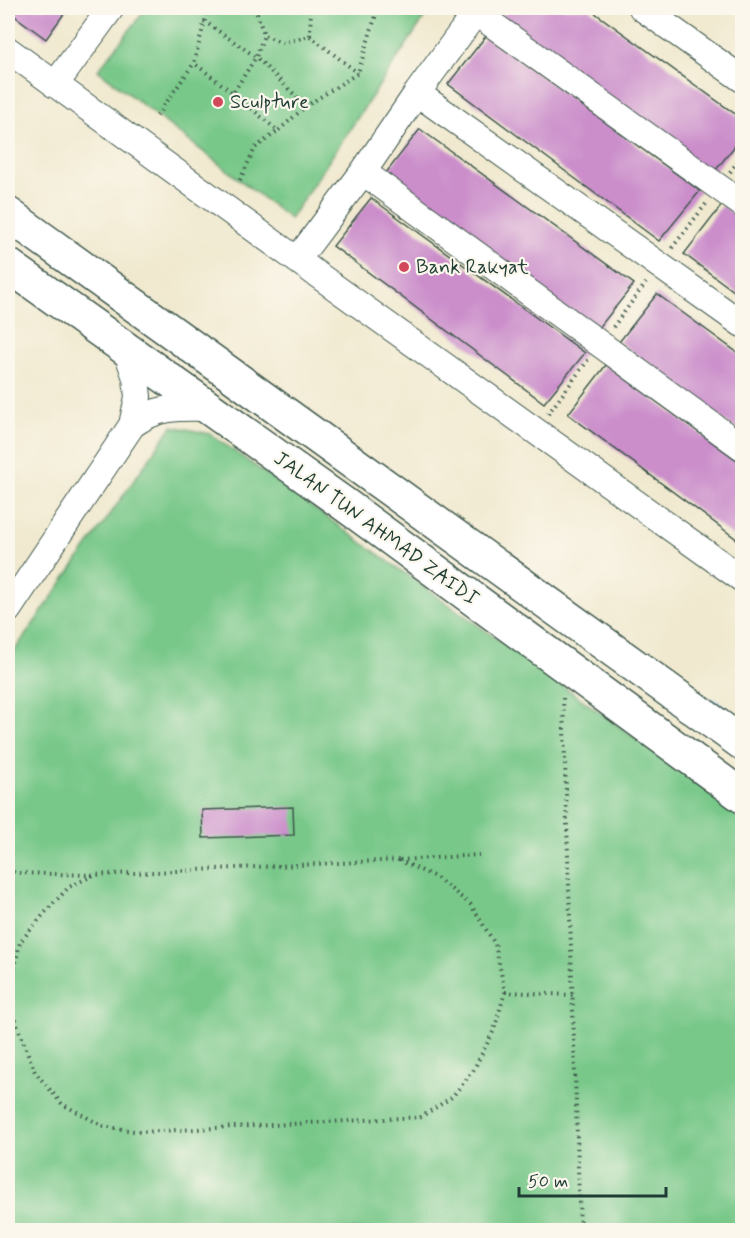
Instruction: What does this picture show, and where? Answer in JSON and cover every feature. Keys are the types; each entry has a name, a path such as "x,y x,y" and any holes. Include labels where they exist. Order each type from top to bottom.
{"main road":[{"name":"JALAN TUN AHMAD ZAIDI","path":"8,214 742,743"},
{"name":"JALAN TUN AHMAD ZAIDI","path":"8,265 344,504 742,796"}],"street":[{"path":"55,85 111,8"},
{"path":"642,8 742,79"},
{"path":"297,260 363,172 477,10 742,204"},
{"path":"8,50 742,579"},
{"path":"417,93 742,324"},
{"path":"363,172 742,447"},
{"path":"126,349 136,378 138,397 132,425"},
{"path":"8,610 132,425 152,412 180,407 209,408"}],"path":[{"path":"157,116 194,63 208,8"},
{"path":"233,93 256,57 264,35 256,11 258,8"},
{"path":"310,36 311,8"},
{"path":"240,180 255,148 306,106 357,73 378,8"},
{"path":"204,21 256,57 306,106"},
{"path":"264,35 283,43 310,36"},
{"path":"310,36 357,73"},
{"path":"194,63 278,131"},
{"path":"535,430 742,156"},
{"path":"562,664 580,1230"},
{"path":"8,869 15,873 94,875 479,855"},
{"path":"94,875 69,887 20,942 9,1007 34,1072 62,1104 103,1126 140,1132 421,1117 452,1097 473,1071 494,1030 505,992 495,944 471,905 437,878 399,860"},
{"path":"505,992 573,995"}],"green space":[{"path":"147,8 431,8 290,219 98,70"},
{"path":"172,426 210,434 742,814 742,1230 8,1230 8,660"}],"building":[{"path":"8,8 68,8 46,39 8,11"},
{"path":"509,8 588,8 742,119 742,137 711,176 499,19"},
{"path":"486,36 700,191 659,241 448,84"},
{"path":"420,129 634,284 594,334 382,178"},
{"path":"371,198 585,353 544,403 333,246"},
{"path":"722,205 742,220 742,297 684,254"},
{"path":"657,294 742,356 742,434 619,342"},
{"path":"606,365 742,464 742,543 568,414"},
{"path":"293,807 294,835 203,838 202,810"}],"waterway":[{"path":"713,702 725,710"}],"place":[{"name":"Sculpture","path":"218,102"},
{"name":"Bank Rakyat","path":"404,267"}]}
